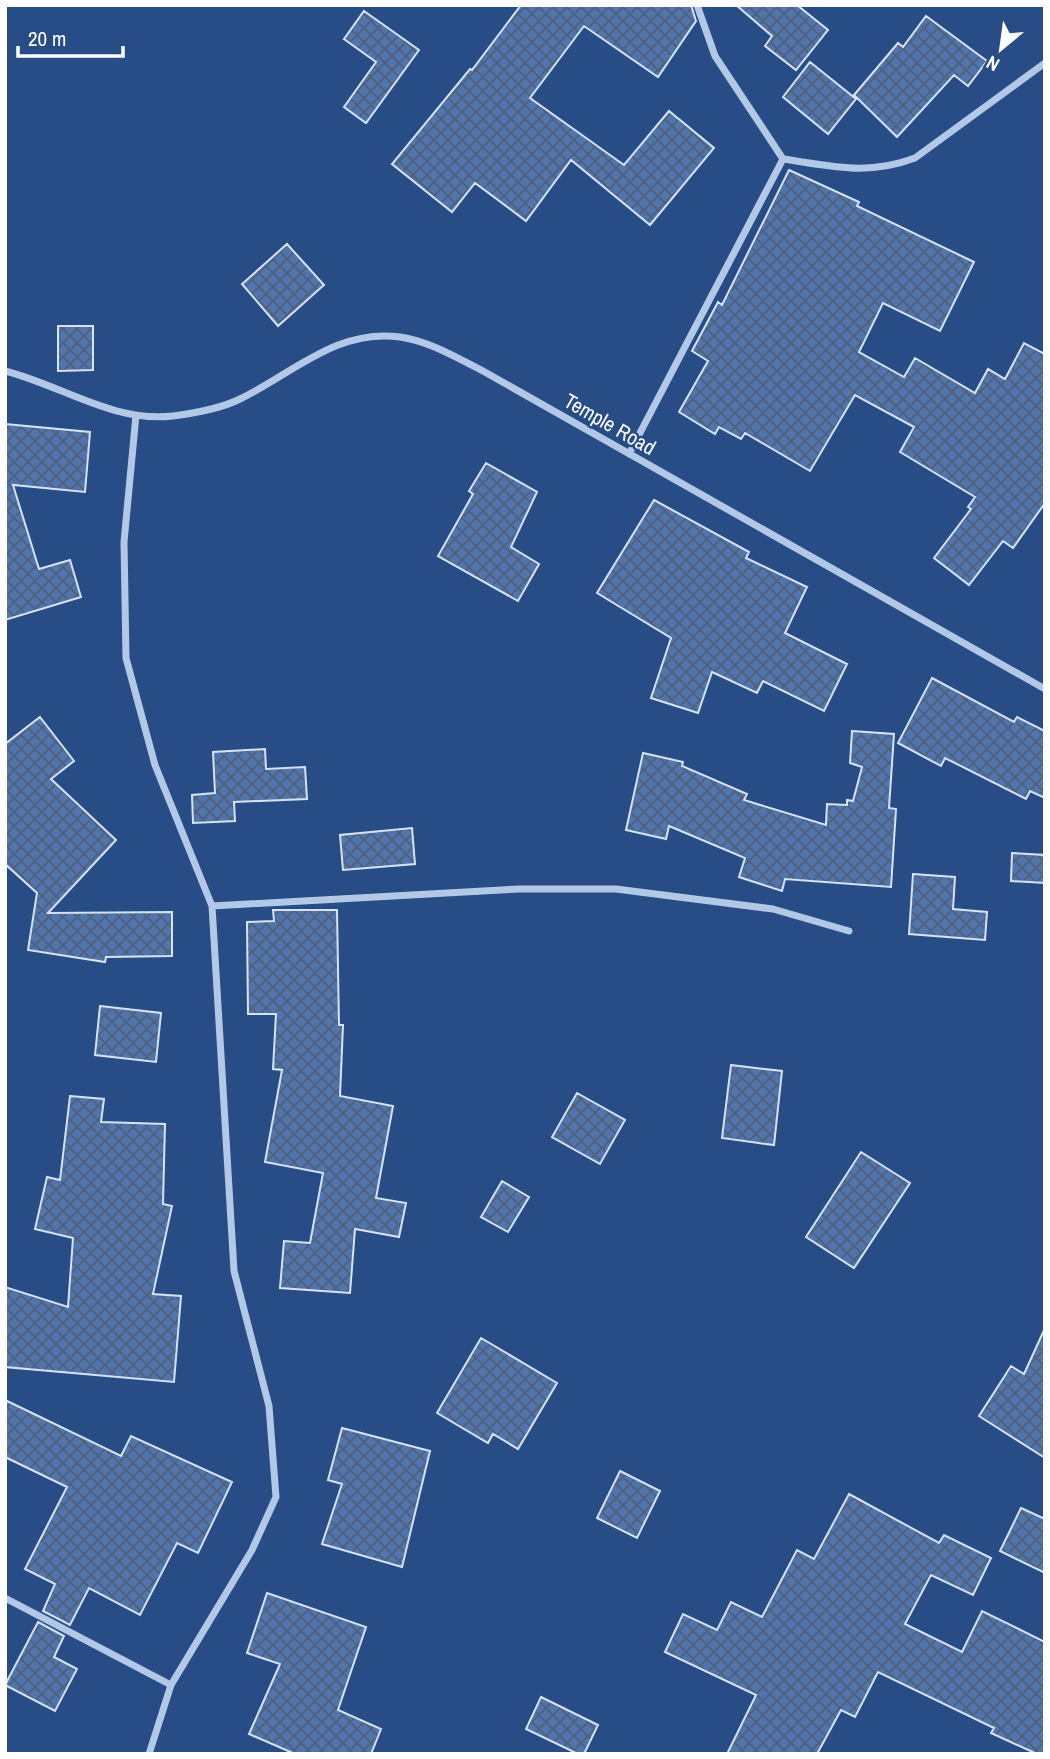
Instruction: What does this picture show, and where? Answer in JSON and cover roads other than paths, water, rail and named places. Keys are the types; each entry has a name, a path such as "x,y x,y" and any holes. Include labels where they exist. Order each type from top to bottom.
{"street":[{"path":"697,5 715,56 783,159 854,171 891,167 915,158 1045,63"},
{"path":"629,454 783,159"},
{"name":"Temple Road","path":"5,371 98,407 136,415 170,416 214,409 247,396 332,345 366,337 400,337 438,349 484,371 1045,689"},
{"path":"136,415 124,542 126,657 155,765 212,906 234,1272 269,1406 276,1497 253,1550 172,1685 149,1754"},
{"path":"212,906 519,889 616,889 773,909 849,931"},
{"path":"5,1598 172,1685"}]}
